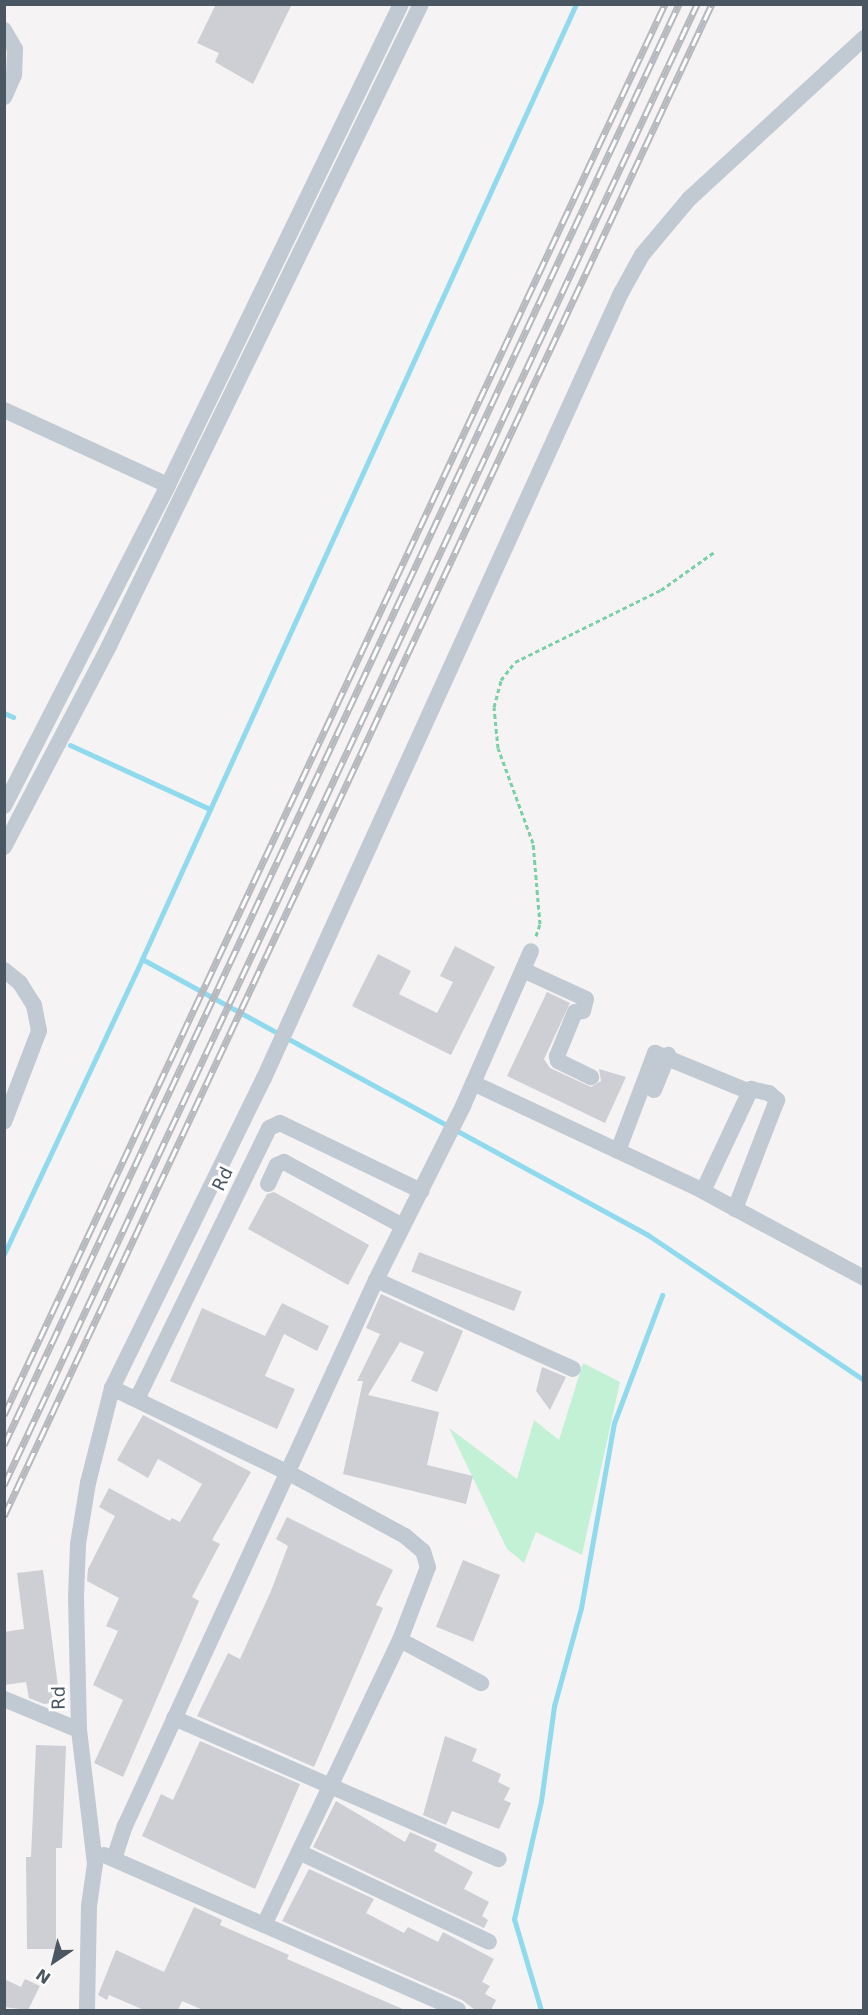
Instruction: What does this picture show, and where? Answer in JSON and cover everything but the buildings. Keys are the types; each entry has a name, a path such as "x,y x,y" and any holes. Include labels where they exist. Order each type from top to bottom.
{"street":[{"path":"4,806 168,485 401,4"},
{"path":"4,847 109,646 421,4"},
{"path":"4,30 15,49 14,75 4,98"},
{"name":"Rd","path":"87,2010 95,1852 79,1730 78,1544 88,1483 112,1388 264,1078 621,294 642,255 689,199 864,38"},
{"path":"4,410 168,485"},
{"path":"114,1859 125,1826 174,1718 289,1473 376,1280 463,1106 531,951"},
{"path":"4,970 20,983 34,1005 39,1031 4,1122"},
{"path":"523,970 586,999 583,1011 575,1012 557,1056 558,1061 591,1077"},
{"path":"618,1151 655,1053 668,1055 750,1092"},
{"path":"654,1090 668,1055"},
{"path":"473,1083 703,1191 864,1278"},
{"path":"703,1191 750,1092 757,1088 777,1100 735,1209"},
{"name":"Rd","path":"137,1399 269,1128 280,1123 421,1191"},
{"path":"268,1184 278,1166 284,1162 403,1226"},
{"path":"376,1280 573,1369"},
{"path":"112,1388 289,1473 405,1536 423,1551 428,1568 400,1640 264,1925"},
{"path":"400,1640 481,1683"},
{"path":"4,1700 79,1730"},
{"path":"174,1718 328,1788 499,1859"},
{"path":"95,1852 458,2010"},
{"path":"299,1852 489,1942"}],"path":[{"path":"531,951 540,924 532,843 498,748 494,707 501,680 514,662 661,590 714,552"}],"green space":[{"path":"583,1363 620,1382 582,1555 536,1532 524,1563 507,1549 449,1428 517,1479 534,1420 559,1440"}],"waterway":[{"path":"576,4 142,959 648,1235 864,1380"},
{"path":"4,713 13,717"},
{"path":"70,745 210,809"},
{"path":"4,1254 142,959"},
{"path":"541,2010 514,1919 541,1801 554,1706 581,1608 614,1423 662,1295"}],"railway":[{"path":"4,1415 665,4"},
{"path":"4,1445 679,4"},
{"path":"4,1485 697,4"},
{"path":"4,1516 712,4"}]}
